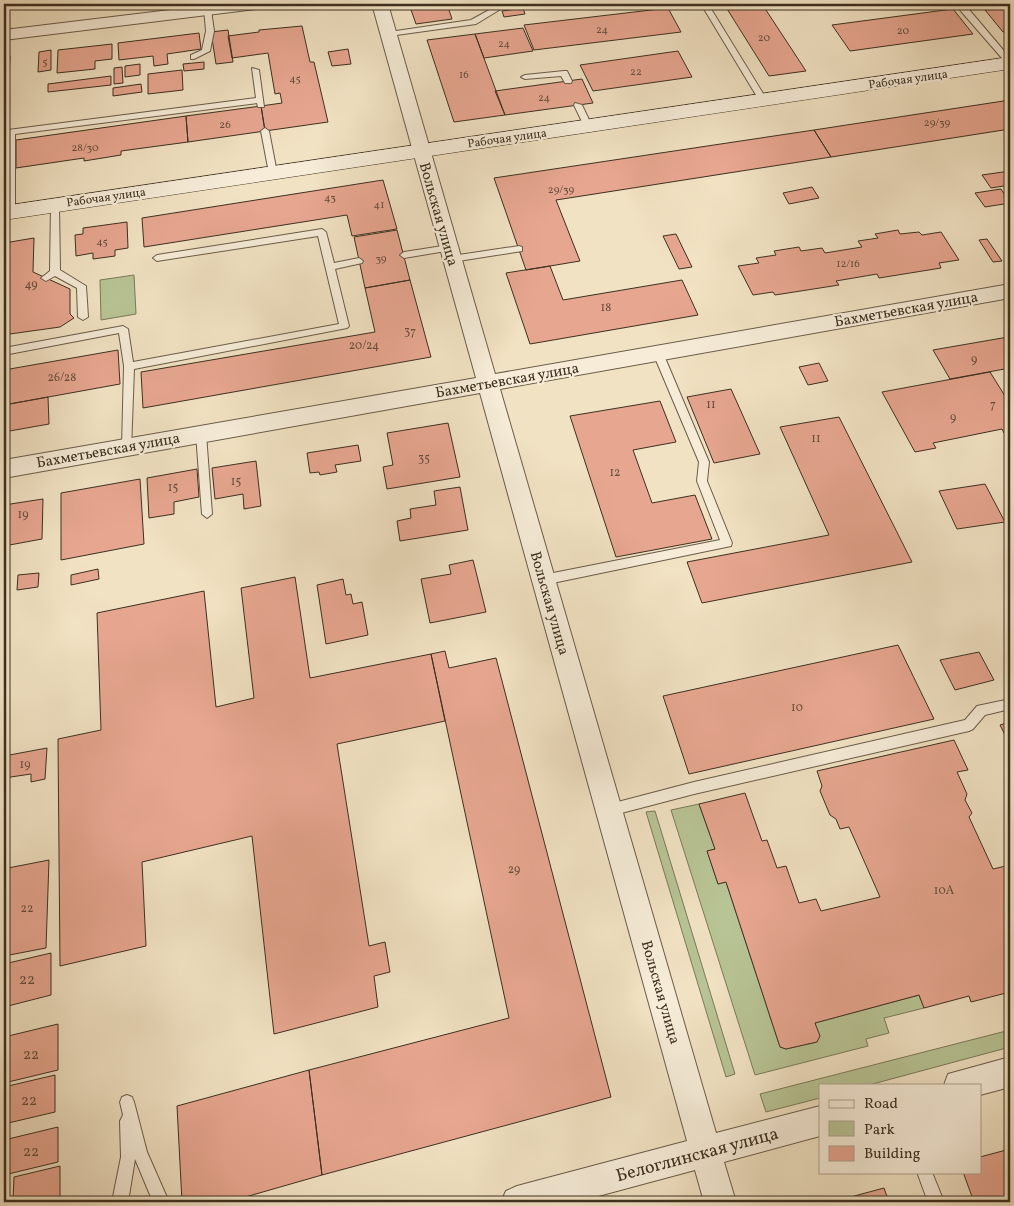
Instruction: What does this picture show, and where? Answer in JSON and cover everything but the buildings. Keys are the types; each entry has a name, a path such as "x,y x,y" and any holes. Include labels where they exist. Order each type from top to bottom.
{"street":[{"path":"4,35 217,7 256,4"},
{"name":"Вольская улица","path":"380,4 720,1202"},
{"name":"Рабочая улица","path":"7,212 1010,63"},
{"name":"Бахметьевская улица","path":"4,469 1010,291"},
{"path":"963,1084 1010,1072"},
{"name":"Белоглинская улица","path":"517,1202 819,1121"}],"lane":[{"path":"389,34 473,22 505,4"},
{"path":"704,4 763,100"},
{"path":"194,57 206,51 217,7"},
{"path":"963,8 1010,63"},
{"path":"7,212 12,132 260,103 255,70"},
{"path":"525,77 564,73 568,81"},
{"path":"578,105 588,126"},
{"path":"265,131 273,173"},
{"path":"55,205 55,272"},
{"path":"128,366 344,326 322,232 157,258"},
{"path":"404,255 519,250"},
{"path":"331,268 359,261"},
{"path":"46,278 55,272"},
{"path":"55,272 81,286 83,318"},
{"path":"4,352 124,329 128,366 127,447"},
{"path":"543,580 727,543 702,481 704,462 658,353"},
{"path":"201,434 207,514"},
{"path":"610,810 694,788 969,725 981,710 1010,704"},
{"path":"120,1202 128,1156 127,1102 140,1153 161,1202"},
{"path":"925,1174 936,1202"}],"green space":[{"path":"134,275 136,314 101,320 100,280"},
{"path":"699,804 715,849 707,851 718,884 726,882 780,1047 786,1049 817,1042 815,1023 919,995 924,1008 884,1018 889,1033 866,1039 868,1046 755,1075 671,810"},
{"path":"655,811 735,1074 726,1077 646,812"},
{"path":"1010,1030 1010,1047 873,1084 819,1084 819,1098 766,1112 760,1094"}]}
